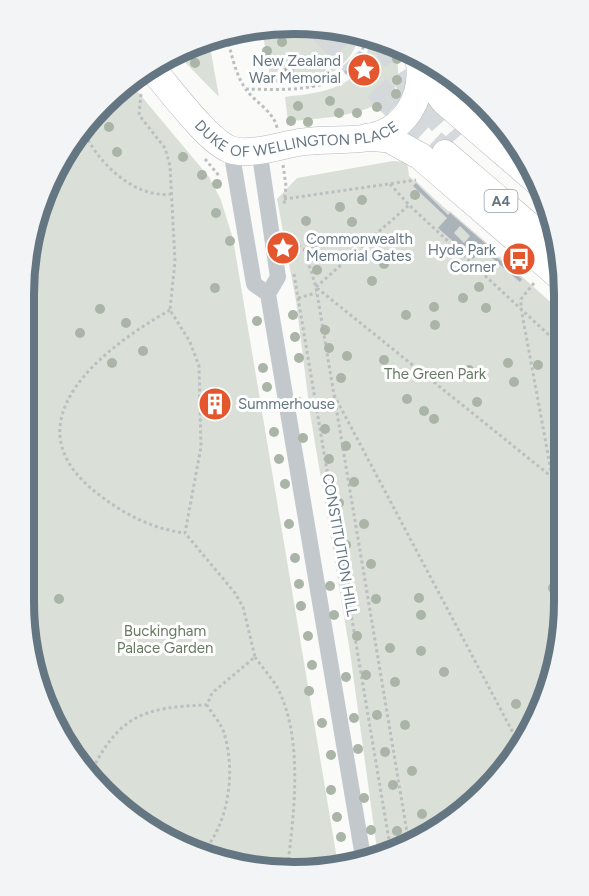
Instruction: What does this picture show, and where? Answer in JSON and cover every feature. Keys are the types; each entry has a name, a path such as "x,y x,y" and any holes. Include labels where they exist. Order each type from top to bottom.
{"highway":[{"name":"DUKE OF WELLINGTON PLACE","path":"157,74 216,141 231,150 368,137 394,126 411,109 421,87 420,67"},
{"name":"A4","path":"424,69 432,86 444,101 522,168"},
{"name":"A4","path":"368,137 389,140 410,148 553,271"}],"main road":[{"name":"A4","path":"542,215 450,146 549,242"}],"street":[{"name":"CONSTITUTION HILL","path":"259,149 278,277 268,294 362,853"},
{"name":"CONSTITUTION HILL","path":"231,150 254,284 268,294"}],"path":[{"path":"228,43 236,68 246,89 276,120"},
{"path":"246,89 291,89 327,83 356,64 363,43"},
{"path":"141,94 138,115 165,148 170,166 175,261 170,310 190,342 199,366 201,447 184,533"},
{"path":"88,137 102,160 117,174 155,196 171,194"},
{"path":"284,166 284,199 422,179"},
{"path":"390,184 409,205 554,339"},
{"path":"316,287 409,205"},
{"path":"290,250 288,239 304,249 316,287 409,835"},
{"name":"CONSTITUTION HILL","path":"292,262 390,844"},
{"path":"534,284 521,299 521,308 554,483"},
{"path":"316,287 552,476"},
{"path":"298,297 316,293"},
{"path":"170,310 130,332 89,369 64,406 60,428 65,460 78,479 135,518 161,530 184,533 235,593 243,607 255,657 278,688 290,729 296,787 288,862"},
{"path":"333,393 352,424 516,738"},
{"path":"207,705 212,693 255,657"},
{"path":"94,767 108,742 129,722 152,709 207,705"},
{"path":"207,705 223,731 229,754 228,786 217,832 207,846"}],"green space":[{"path":"294,34 357,42 346,61 325,76 299,82 271,82 263,37"},
{"path":"369,45 396,55 398,77 388,97 363,110 348,114 288,121 285,97 305,95 343,84 358,71"},
{"path":"210,48 219,97 183,60"},
{"name":"Buckingham Palace Garden","path":"135,89 209,177 221,200 233,239 337,858 294,862 244,857 195,842 150,818 123,797 99,773 78,746 54,701 39,652 34,602 34,294 43,227 61,180 88,136"},
{"name":"The Green Park","path":"393,161 407,162 409,176 554,305 554,619 550,652 541,685 528,716 511,746 490,773 466,797 424,827 377,848 350,652 310,413 296,301 277,199 297,178"}],"building":[{"path":"416,182 448,214 450,212 487,244 485,246 523,279 520,283 482,250 473,260 437,228 446,218 412,186","holes":["460,227 469,236 464,242 455,233"]},
{"name":"Summerhouse","path":"212,399 216,399 217,408 213,408"}],"tunnel":[{"path":"329,37 391,103 445,153"},
{"path":"391,53 413,90 456,139"}],"place":[{"name":"New Zealand War Memorial","path":"364,70"},
{"name":"Commonwealth Memorial Gates","path":"283,248"},
{"name":"Hyde Park Corner","path":"519,259"},
{"name":"Summerhouse","path":"215,404"}]}
